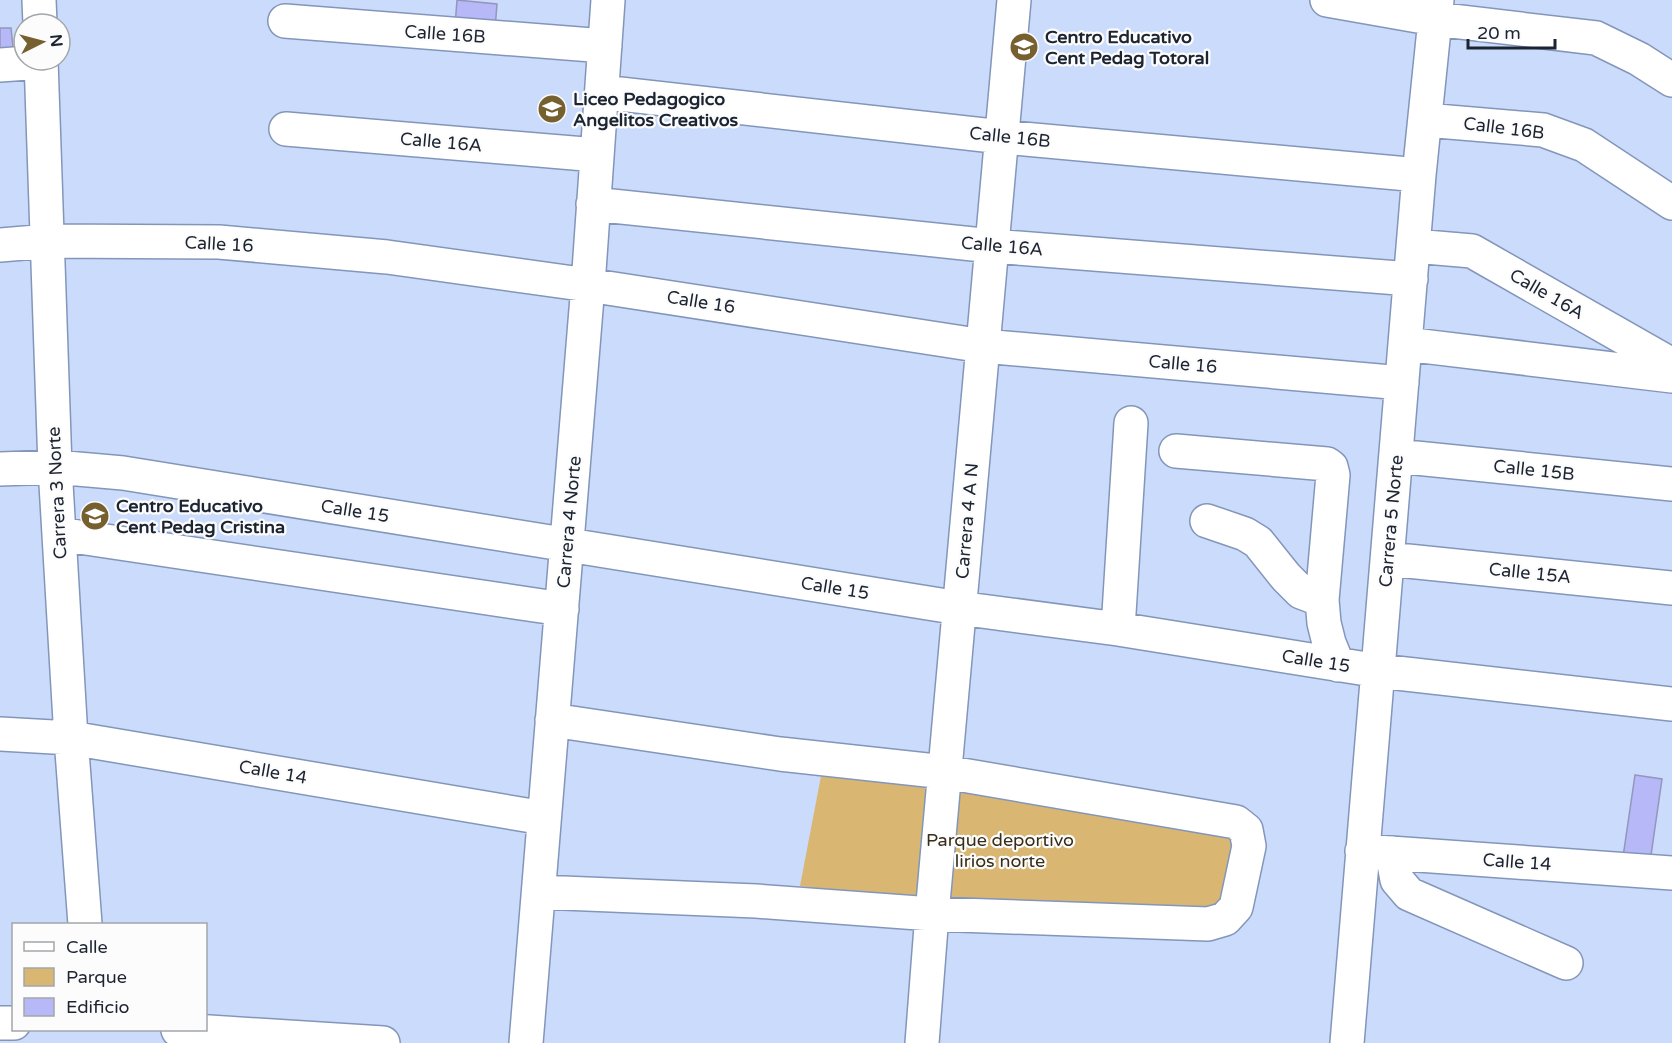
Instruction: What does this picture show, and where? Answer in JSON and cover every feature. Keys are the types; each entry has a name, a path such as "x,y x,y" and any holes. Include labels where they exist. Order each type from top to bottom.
{"street":[{"name":"Carrera 4 Norte","path":"526,1043 588,285 608,0"},
{"name":"Carrera 4 A N","path":"922,1043 1014,0"},
{"path":"1327,0 1436,9 1596,38 1639,59 1672,80"},
{"name":"Carrera 5 Norte","path":"1347,1043 1377,852 1379,671 1419,175 1436,9"},
{"name":"Calle 16B","path":"285,21 605,46"},
{"name":"Carrera 3 Norte","path":"41,72 55,467 85,923"},
{"name":"Calle 16B","path":"602,92 1002,137 1419,175"},
{"name":"Calle 16B","path":"1425,120 1543,130 1584,146 1672,203"},
{"name":"Calle 16A","path":"286,129 597,155"},
{"name":"Calle 16A","path":"593,204 992,246 1411,279"},
{"name":"Calle 16","path":"0,245 48,241 219,242 387,257 588,285 983,346 1402,383"},
{"name":"Calle 16A","path":"1414,246 1472,251 1672,365"},
{"path":"1405,344 1672,376"},
{"path":"1118,629 1131,423"},
{"path":"1176,451 1327,464 1331,467 1333,475 1322,612 1326,633 1338,665"},
{"name":"Calle 15B","path":"1396,456 1672,484"},
{"name":"Calle 15","path":"0,469 55,467 123,473 959,608 1118,629 1338,665 1672,704"},
{"path":"1207,521 1245,534 1258,542 1301,592 1322,600"},
{"path":"59,534 562,609"},
{"name":"Calle 15A","path":"1388,559 1672,588"},
{"path":"538,891 756,901 932,914 1208,924 1225,919 1236,907 1249,846 1246,830 1236,822 945,772 780,754 552,720"},
{"name":"Calle 14","path":"0,734 71,738 544,818"},
{"path":"1377,852 1409,894 1566,963"},
{"name":"Calle 14","path":"1377,852 1672,873"},
{"path":"207,1031 382,1043"}],"green space":[{"name":"Parque deportivo lirios norte","path":"821,776 951,787 1240,839 1218,913 936,902 800,886"}],"building":[{"path":"457,0 497,4 495,29 455,26"},
{"path":"0,28 11,28 12,58 0,61"},
{"path":"1635,775 1662,779 1650,862 1623,857"}],"place":[{"name":"Centro Educativo Cent Pedag Totoral","path":"1024,47"},
{"name":"Liceo Pedagogico Angelitos Creativos","path":"552,109"},
{"name":"Centro Educativo Cent Pedag Cristina","path":"95,516"}]}
